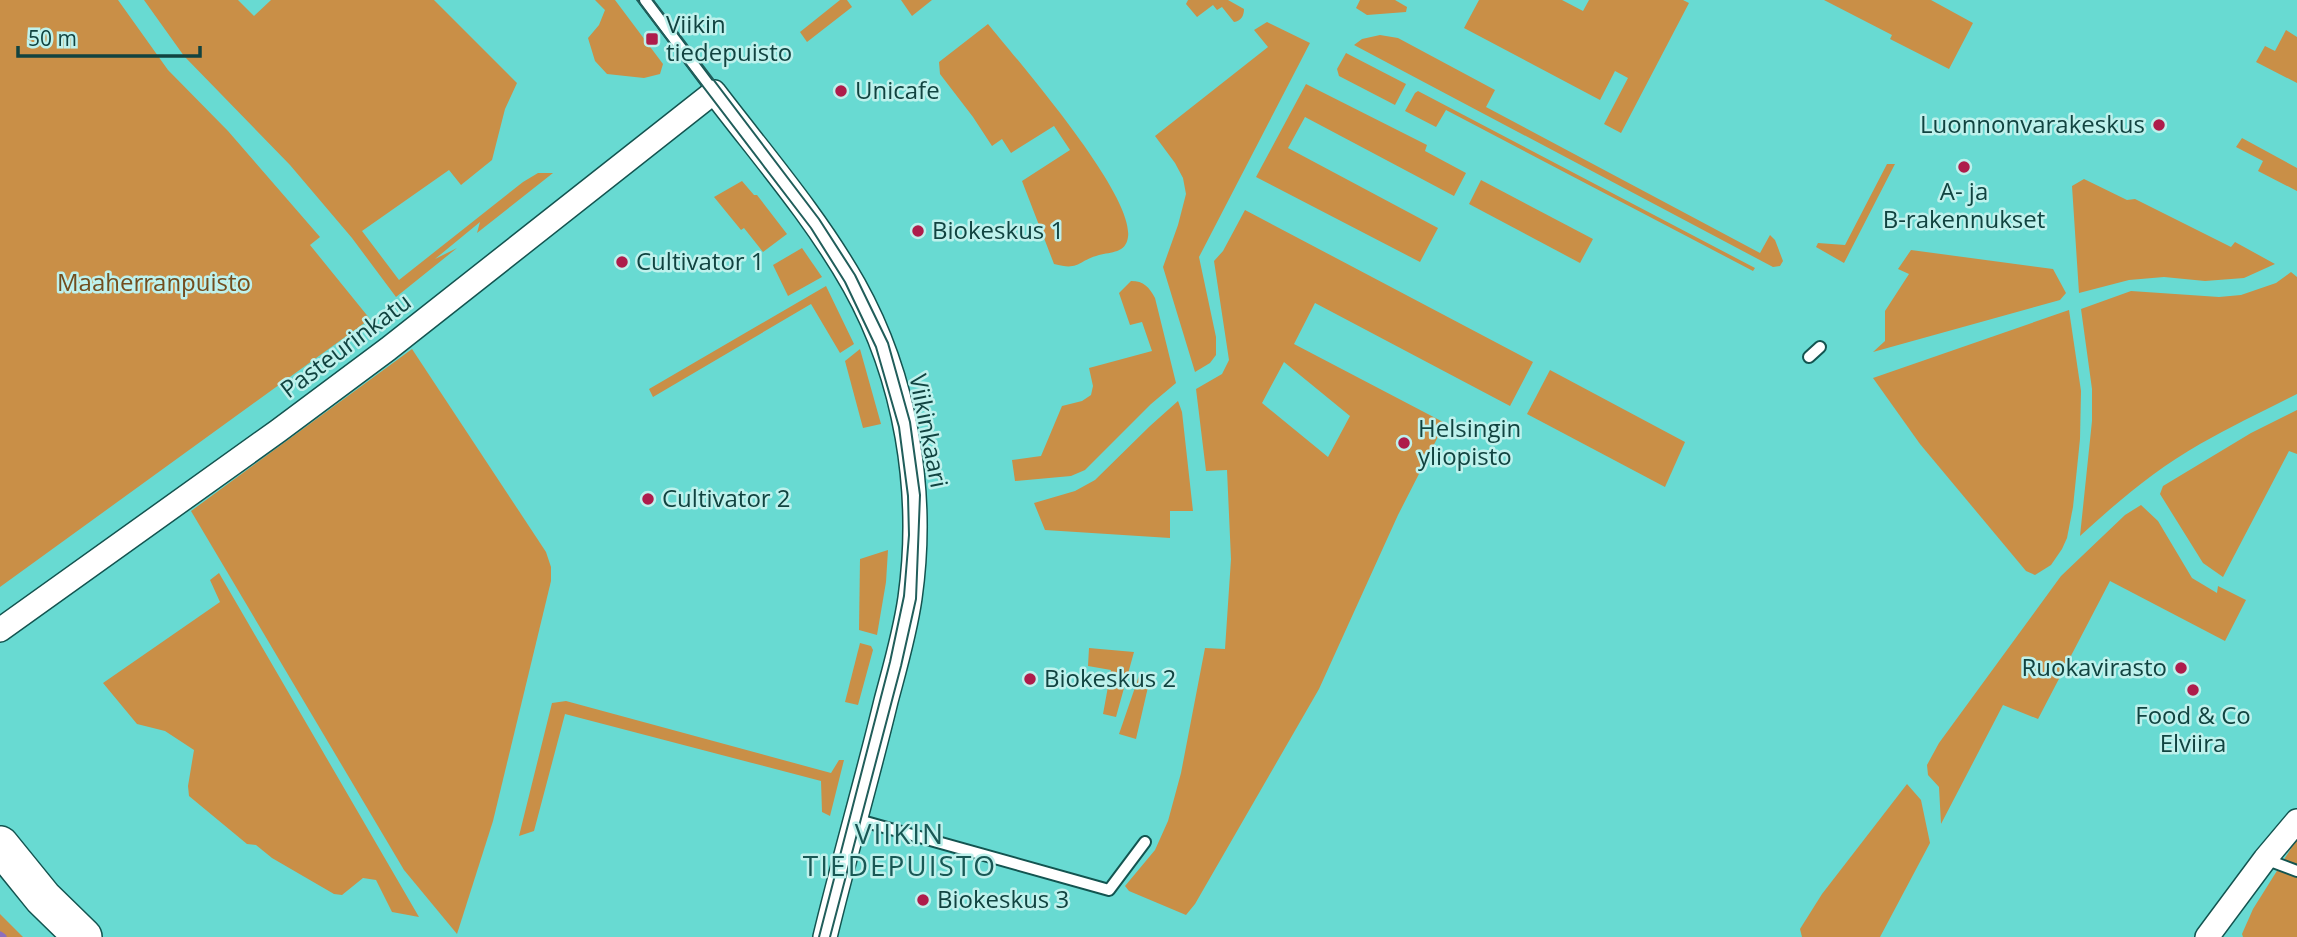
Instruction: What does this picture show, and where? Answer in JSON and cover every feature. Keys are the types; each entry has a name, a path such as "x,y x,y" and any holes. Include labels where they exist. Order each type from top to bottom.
{"main road":[{"path":"0,845 43,898 83,937"}],"street":[{"name":"Pasteurinkatu","path":"0,630 388,349 714,92"},
{"name":"Viikinkaari","path":"714,92 816,225 854,286 885,354 905,427 914,497 915,536 906,623 825,937"},
{"path":"2207,937 2297,821"}],"lane":[{"name":"Viikinkaari","path":"645,0 714,92"},
{"path":"1809,358 1820,347"},
{"path":"854,819 1110,890 1144,842"},
{"path":"2265,859 2297,871"}],"green space":[{"name":"Maaherranpuisto","path":"0,0 118,0 168,70 228,131 320,237 310,245 370,319 0,587"},
{"path":"144,0 238,0 254,16 271,0 434,0 517,83 505,109 492,160 461,185 449,170 362,231 399,280 523,182 538,173 553,173 477,233 480,222 435,259 457,248 396,297 352,238 290,165 184,56"},
{"path":"595,0 615,0 663,64 660,74 644,78 607,74 595,61 588,38 599,25 605,10"},
{"path":"840,0 847,0 852,7 807,42 800,32"},
{"path":"901,0 932,0 912,16"},
{"path":"1188,0 1228,0 1244,9 1243,14 1234,22 1222,7 1217,10 1213,5 1197,17 1186,4"},
{"path":"1360,0 1395,0 1407,7 1406,12 1367,15 1356,8"},
{"path":"1479,0 1562,0 1583,11 1589,0 1683,0 1689,3 1621,133 1604,124 1628,78 1615,71 1600,100 1464,28"},
{"path":"1824,0 1931,0 1973,23 1949,69 1890,39 1892,35"},
{"path":"1267,22 1310,43 1199,257 1216,337 1216,355 1210,363 1195,372 1163,267 1186,194 1183,178 1175,163 1155,136 1268,47 1254,30"},
{"path":"988,24 1072,128 1113,191 1125,217 1128,237 1121,249 1092,257 1074,266 1054,264 1022,181 1070,150 1054,126 1011,153 1002,139 992,146 940,74 939,62"},
{"path":"2286,30 2297,37 2297,83 2256,62 2265,46 2275,51"},
{"path":"1380,35 1398,38 1495,90 1486,107 1760,253 1770,235 1775,240 1783,261 1780,266 1773,267 1354,45 1362,39"},
{"path":"1346,53 1406,84 1395,105 1339,76 1337,69"},
{"path":"1306,84 1427,145 1425,151 1466,173 1454,196 1305,117 1288,148 1438,228 1420,262 1256,177"},
{"path":"1418,91 1755,268 1753,271 1446,110 1436,127 1405,111"},
{"path":"2242,138 2297,168 2297,191 2258,171 2263,161 2236,147"},
{"path":"1887,164 1895,164 1844,263 1816,247 1818,243 1845,245"},
{"path":"2084,179 2127,200 2135,199 2231,247 2235,242 2275,264 2244,278 2205,281 2164,277 2129,280 2079,293 2072,186"},
{"path":"1481,180 1593,239 1580,263 1469,204"},
{"path":"742,181 757,195 787,234 763,252 714,197"},
{"path":"1245,210 1533,362 1510,406 1315,303 1294,344 1445,423 1398,515 1319,689 1195,904 1186,915 1129,891 1125,886 1155,850 1168,821 1181,773 1205,648 1225,649 1231,559 1227,470 1206,471 1196,389 1222,374 1229,360 1214,261 1223,251","holes":["1284,362 1350,416 1328,457 1262,403"]},
{"path":"802,248 822,277 788,296 773,265"},
{"path":"1911,250 2053,269 2066,293 2060,300 1873,352 1885,341 1885,311 1909,274 1898,269"},
{"path":"2291,272 2297,277 2297,394 2224,431 2168,464 2080,536 2092,421 2092,389 2081,309 2131,291 2219,297 2241,295 2276,283"},
{"path":"1131,281 1146,285 1155,298 1176,383 1085,470 1071,476 1015,481 1012,460 1041,456 1062,406 1082,401 1091,395 1093,386 1089,368 1152,351 1142,322 1130,325 1119,293"},
{"path":"826,286 854,344 840,353 811,304 653,397 649,389"},
{"path":"2069,310 2081,391 2080,439 2073,507 2062,549 2051,565 2035,575 2026,571 1920,444 1873,378"},
{"path":"412,349 546,552 551,567 551,581 493,821 457,934 404,870 191,511"},
{"path":"860,349 881,424 863,428 845,361"},
{"path":"1550,370 1685,442 1665,487 1527,414"},
{"path":"1178,401 1182,412 1193,511 1170,511 1170,538 1045,530 1034,503 1075,491 1095,480"},
{"path":"2297,410 2297,454 2289,451 2223,577 2203,563 2160,494 2163,486 2251,433"},
{"path":"2141,505 2158,521 2192,578 2217,593 2218,586 2246,600 2225,641 2110,581 2038,719 2003,705 1941,824 1939,787 1928,775 1927,765 1939,743 2061,576 2125,515"},
{"path":"888,550 886,582 877,635 859,630 860,559"},
{"path":"219,573 419,917 392,912 376,880 363,878 342,895 334,894 272,858 256,845 247,844 189,796 194,750 165,731 137,724 103,683 220,602 210,580"},
{"path":"860,643 871,646 873,650 858,705 845,702"},
{"path":"1089,648 1134,652 1116,717 1103,714 1111,670 1088,666"},
{"path":"1140,673 1151,674 1136,739 1119,734"},
{"path":"566,701 831,773 839,760 844,760 830,816 822,812 821,781 565,714 534,831 519,836 552,703"},
{"path":"1907,784 1921,800 1930,843 1880,937 1802,937 1800,929 1822,894"},
{"path":"2297,839 2297,937 2243,937 2253,909"},
{"path":"0,914 23,937 0,937"}],"tram line":[{"path":"637,0 811,228 845,282 876,347 899,427 908,496 909,535 904,596 890,662 819,937"},
{"path":"653,0 819,219 855,275 888,343 910,422 920,495 916,599 830,937"}],"place":[{"name":"Viikin tiedepuisto","path":"652,39"},
{"name":"Unicafe","path":"841,91"},
{"name":"Luonnonvarakeskus","path":"2159,125"},
{"name":"A- ja B-rakennukset","path":"1964,167"},
{"name":"Biokeskus 1","path":"918,231"},
{"name":"Cultivator 1","path":"622,262"},
{"name":"Helsingin yliopisto","path":"1404,443"},
{"name":"Cultivator 2","path":"648,499"},
{"name":"Ruokavirasto","path":"2181,668"},
{"name":"Biokeskus 2","path":"1030,679"},
{"name":"Food & Co Elviira","path":"2193,690"},
{"name":"Biokeskus 3","path":"923,900"}],"district":[{"name":"VIIKIN TIEDEPUISTO","path":"900,850"}]}
